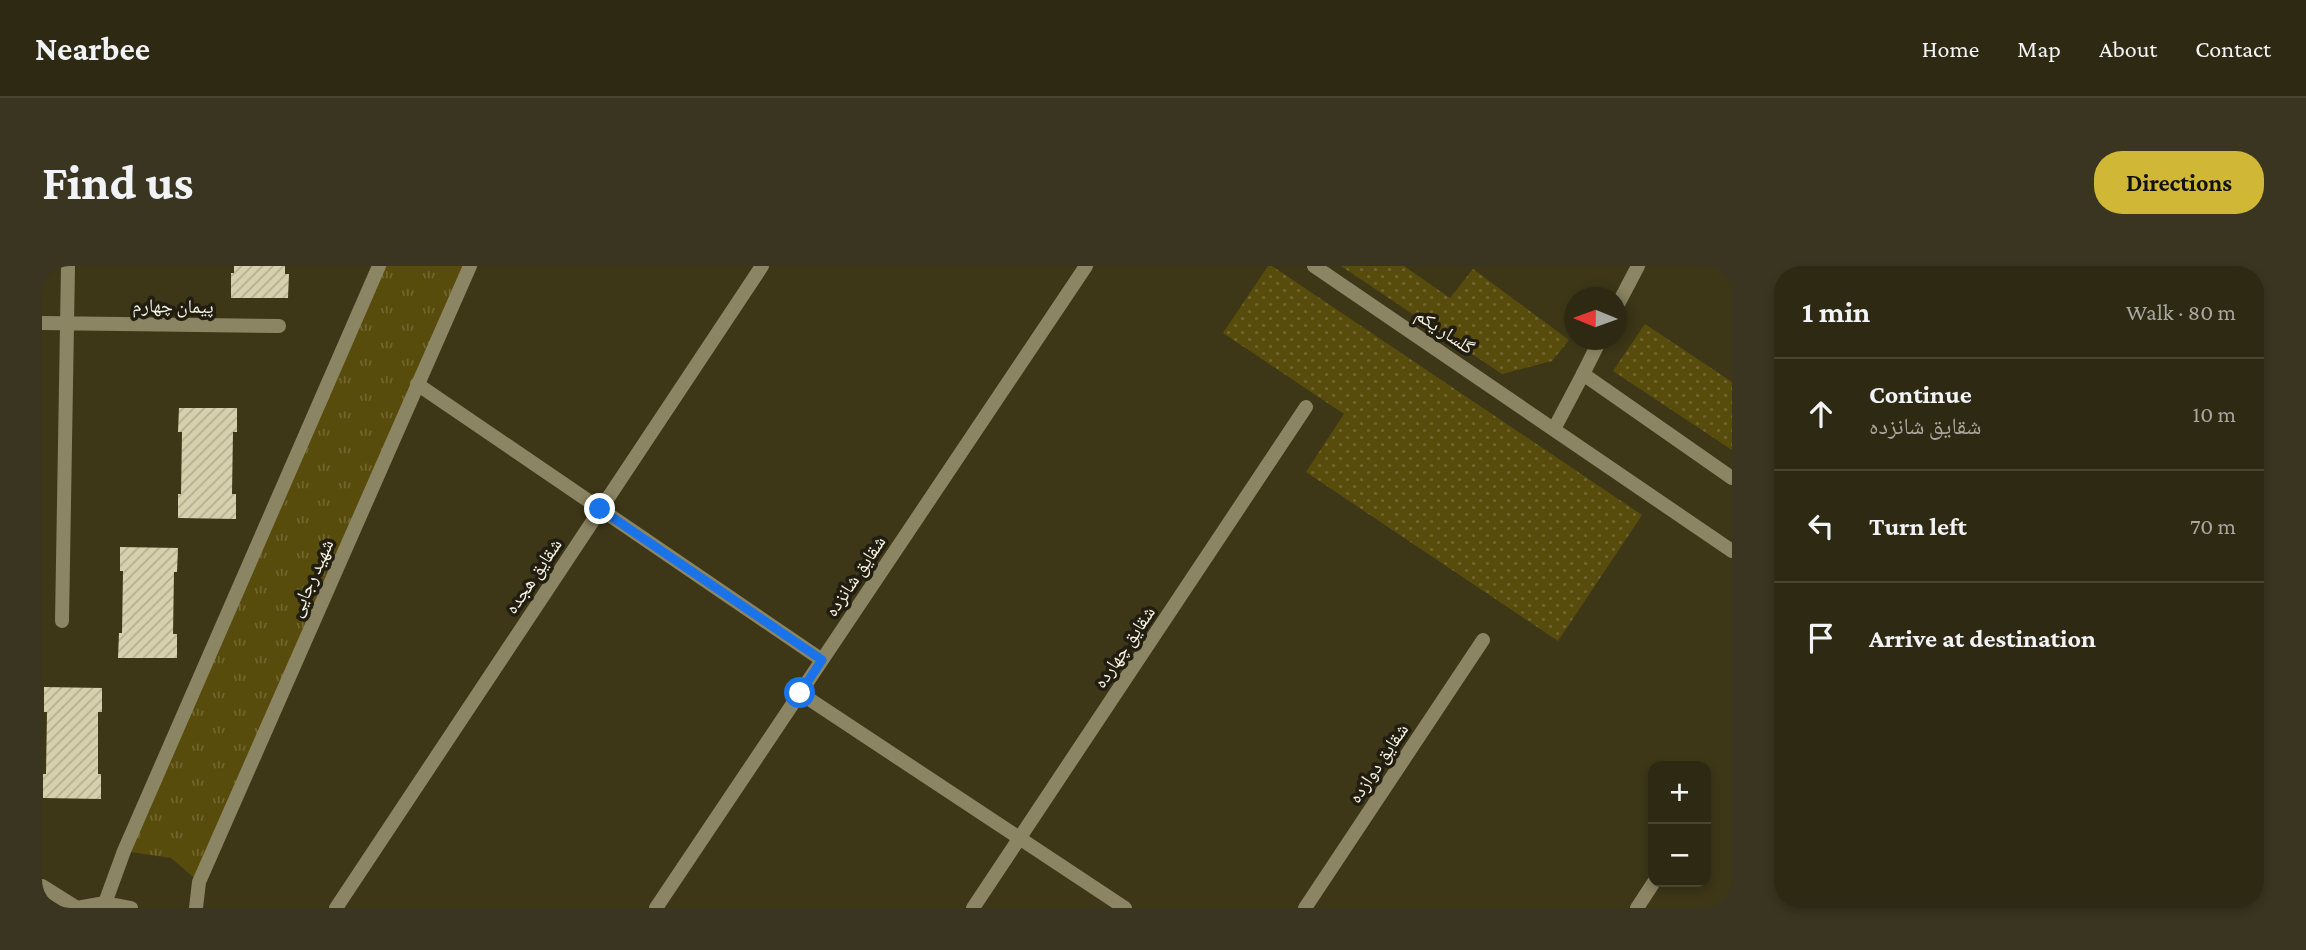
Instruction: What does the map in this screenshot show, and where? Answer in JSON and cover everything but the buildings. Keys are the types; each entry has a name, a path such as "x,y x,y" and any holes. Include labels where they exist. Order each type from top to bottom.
{"street":[{"path":"62,621 68,266"},
{"path":"105,903 130,838 379,266"},
{"name":"شهید رجایی","path":"196,908 199,882 470,266"},
{"name":"شقایق هجده","path":"336,908 762,266"},
{"name":"شقایق شانزده","path":"656,908 1086,266"},
{"name":"گلسار یکم","path":"1314,266 1732,551"},
{"path":"1627,287 1638,266"},
{"name":"پیمان چهارم","path":"42,323 279,326"},
{"path":"1554,429 1595,350"},
{"path":"1583,374 1732,478"},
{"path":"417,384 822,660"},
{"name":"شقایق چهارده","path":"973,908 1306,407"},
{"name":"شقایق دوازده","path":"1305,908 1483,640"},
{"path":"800,693 1125,908"},
{"path":"42,886 77,908 105,903 131,908"},
{"path":"1637,908 1651,887"}],"green space":[{"path":"379,266 470,266 199,882 171,858 124,851"},
{"path":"1268,266 1272,266 1642,515 1558,641 1306,472 1344,414 1223,333"},
{"path":"1341,266 1404,266 1450,298 1473,269 1564,336 1564,346 1552,361 1502,374"},
{"path":"1645,324 1732,382 1732,450 1613,371"}],"route":[{"path":"600,509 822,660 800,693"}]}
